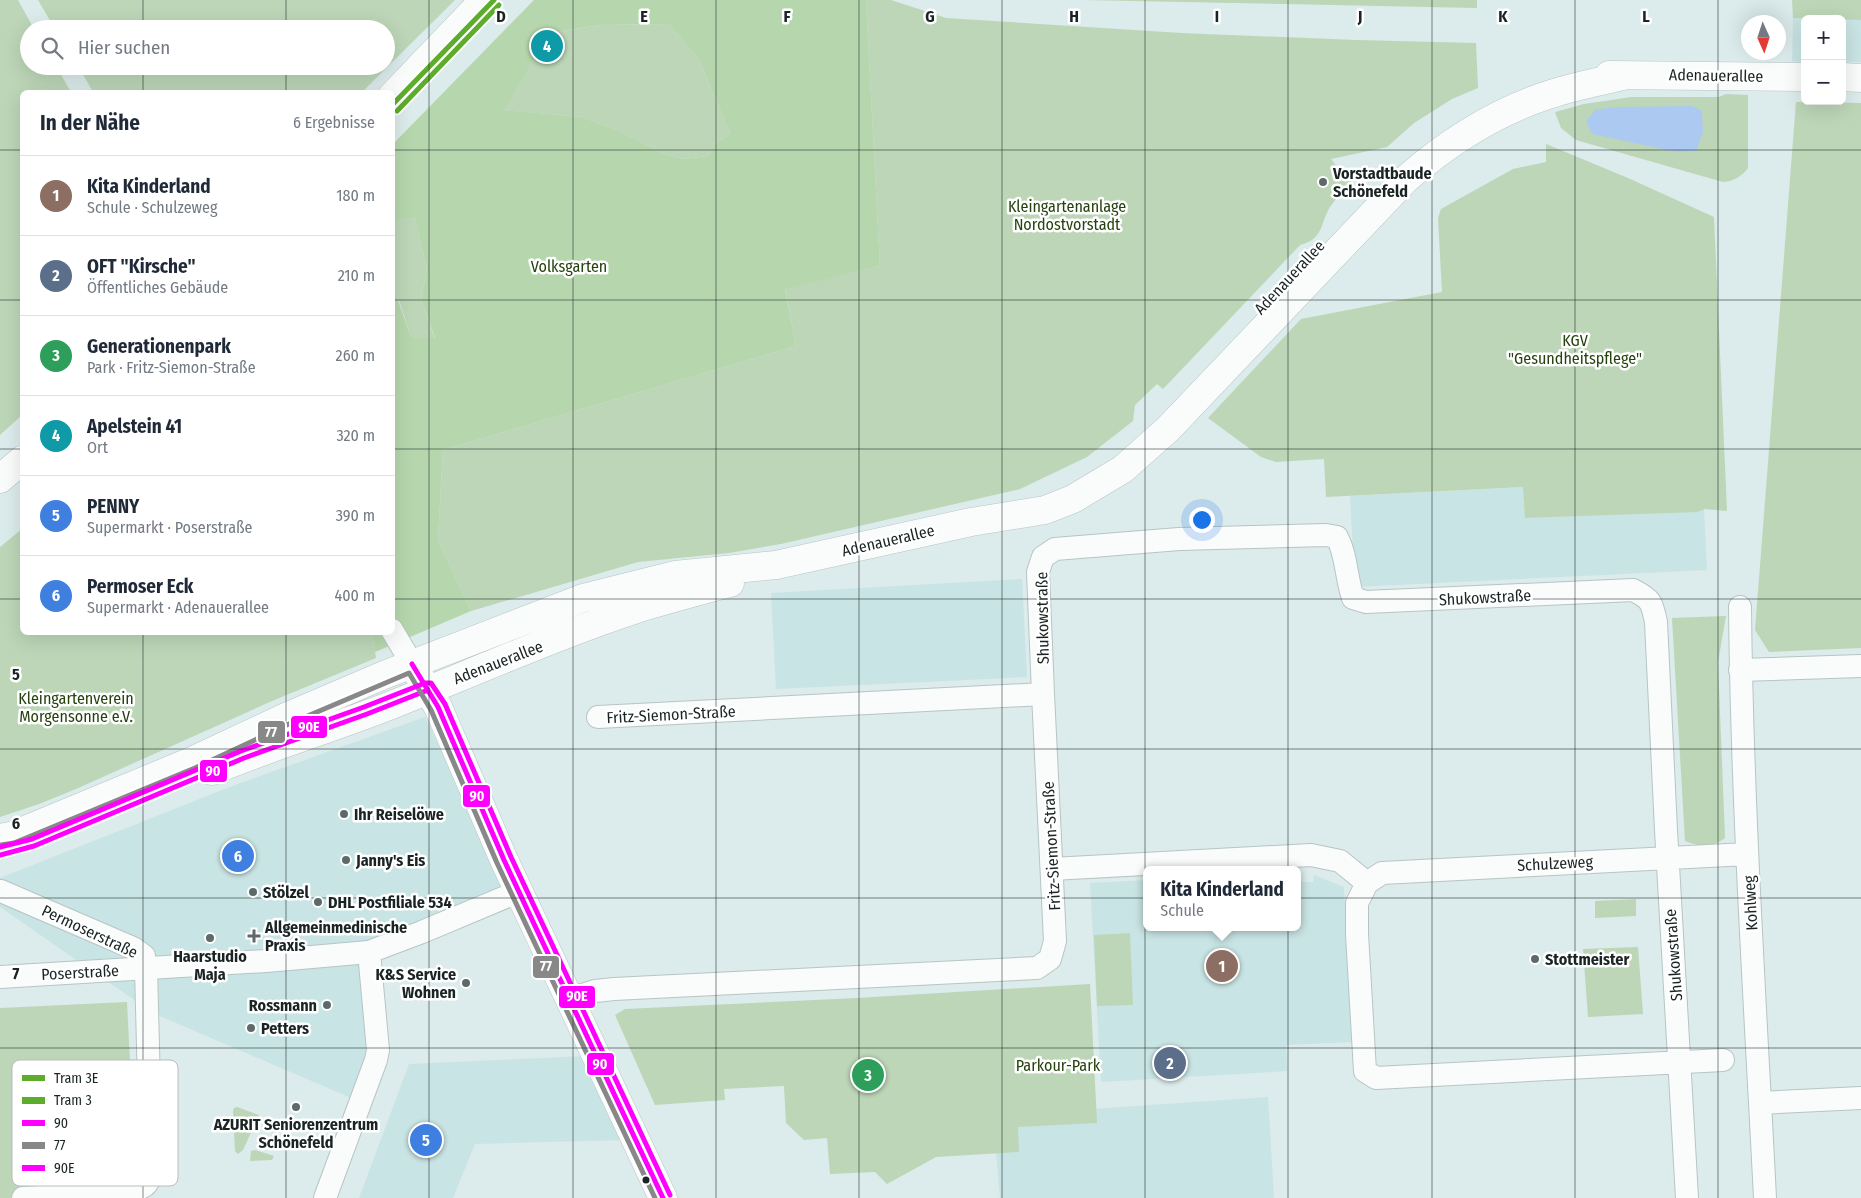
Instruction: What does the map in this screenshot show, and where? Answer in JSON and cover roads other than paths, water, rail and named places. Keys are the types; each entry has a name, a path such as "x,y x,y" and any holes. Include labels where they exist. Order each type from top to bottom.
{"main road":[{"path":"395,93 484,0"},
{"name":"Adenauerallee","path":"0,838 20,832 192,761 288,716 412,664 583,598 675,576 776,565 971,522 1037,500 1070,485 1120,453 1157,417 1394,167 1421,143 1450,122 1470,110 1510,92 1538,83 1578,75 1801,77"},
{"path":"1846,77 1861,78"},
{"path":"0,479 20,462"},
{"name":"Adenauerallee","path":"0,855 34,846 244,758 367,714 472,671 646,606 737,581 776,565"},
{"path":"412,664 441,714 483,813 663,1198"}],"street":[{"name":"Shukowstraße","path":"1043,694 1038,572 1043,557 1055,549 1185,539 1326,534 1337,537 1343,549 1348,585 1352,598 1366,602 1633,590 1648,598 1654,611 1656,622 1687,1198"},
{"name":"Kohlweg","path":"1740,607 1740,670 1747,854 1765,1198"},
{"path":"395,635 412,664"},
{"path":"1740,670 1861,666"},
{"name":"Fritz-Siemon-Straße","path":"570,999 595,991 614,988 1037,968 1050,959 1055,941 1043,694 598,718"},
{"name":"Schulzeweg","path":"1366,883 1382,873 1747,854"},
{"path":"1052,869 1311,855 1340,861 1366,883 1357,903 1357,934 1365,1071 1376,1078 1723,1060"},
{"name":"Permoserstraße","path":"1,892 133,948 144,956 146,968 266,961 369,952 520,891"},
{"path":"325,1198 378,1050 369,952"},
{"path":"146,968 148,1060"},
{"name":"Poserstraße","path":"0,977 146,968"},
{"path":"1760,1102 1861,1098"},
{"path":"23,1198 127,1192 139,1190 144,1186"}],"water":[{"path":"1692,106 1702,111 1703,132 1696,151 1677,152 1592,134 1586,121 1595,110 1615,107"}],"tram line":[{"name":"3E","path":"395,102 494,0"},
{"name":"3","path":"397,111 499,5"}],"place":[{"name":"Apelstein 41","path":"547,46"},
{"name":"Vorstadtbaude Schönefeld","path":"1323,182"},
{"name":"Ihr Reiselöwe","path":"344,814"},
{"name":"Permoser Eck","path":"238,856"},
{"name":"Janny's Eis","path":"346,860"},
{"name":"Stölzel","path":"253,892"},
{"name":"DHL Postfiliale 534","path":"318,902"},
{"name":"Allgemeinmedinische Praxis","path":"254,936"},
{"name":"Haarstudio Maja","path":"210,938"},
{"name":"Stottmeister","path":"1535,959"},
{"name":"Kita Kinderland","path":"1222,966"},
{"name":"K&S Service Wohnen","path":"466,983"},
{"name":"Rossmann","path":"327,1005"},
{"name":"Petters","path":"251,1028"},
{"name":"OFT \"Kirsche\"","path":"1170,1063"},
{"name":"Generationenpark","path":"868,1075"},
{"name":"AZURIT Seniorenzentrum Schönefeld","path":"296,1107"},
{"name":"PENNY","path":"426,1140"}],"park label":[{"name":"Kleingartenanlage Nordostvorstadt","path":"1067,215"},
{"name":"Volksgarten","path":"569,266"},
{"name":"KGV \"Gesundheitspflege\"","path":"1575,349"},
{"name":"Kleingartenverein Morgensonne e.V.","path":"76,707"},
{"name":"Parkour-Park","path":"1058,1065"}]}
